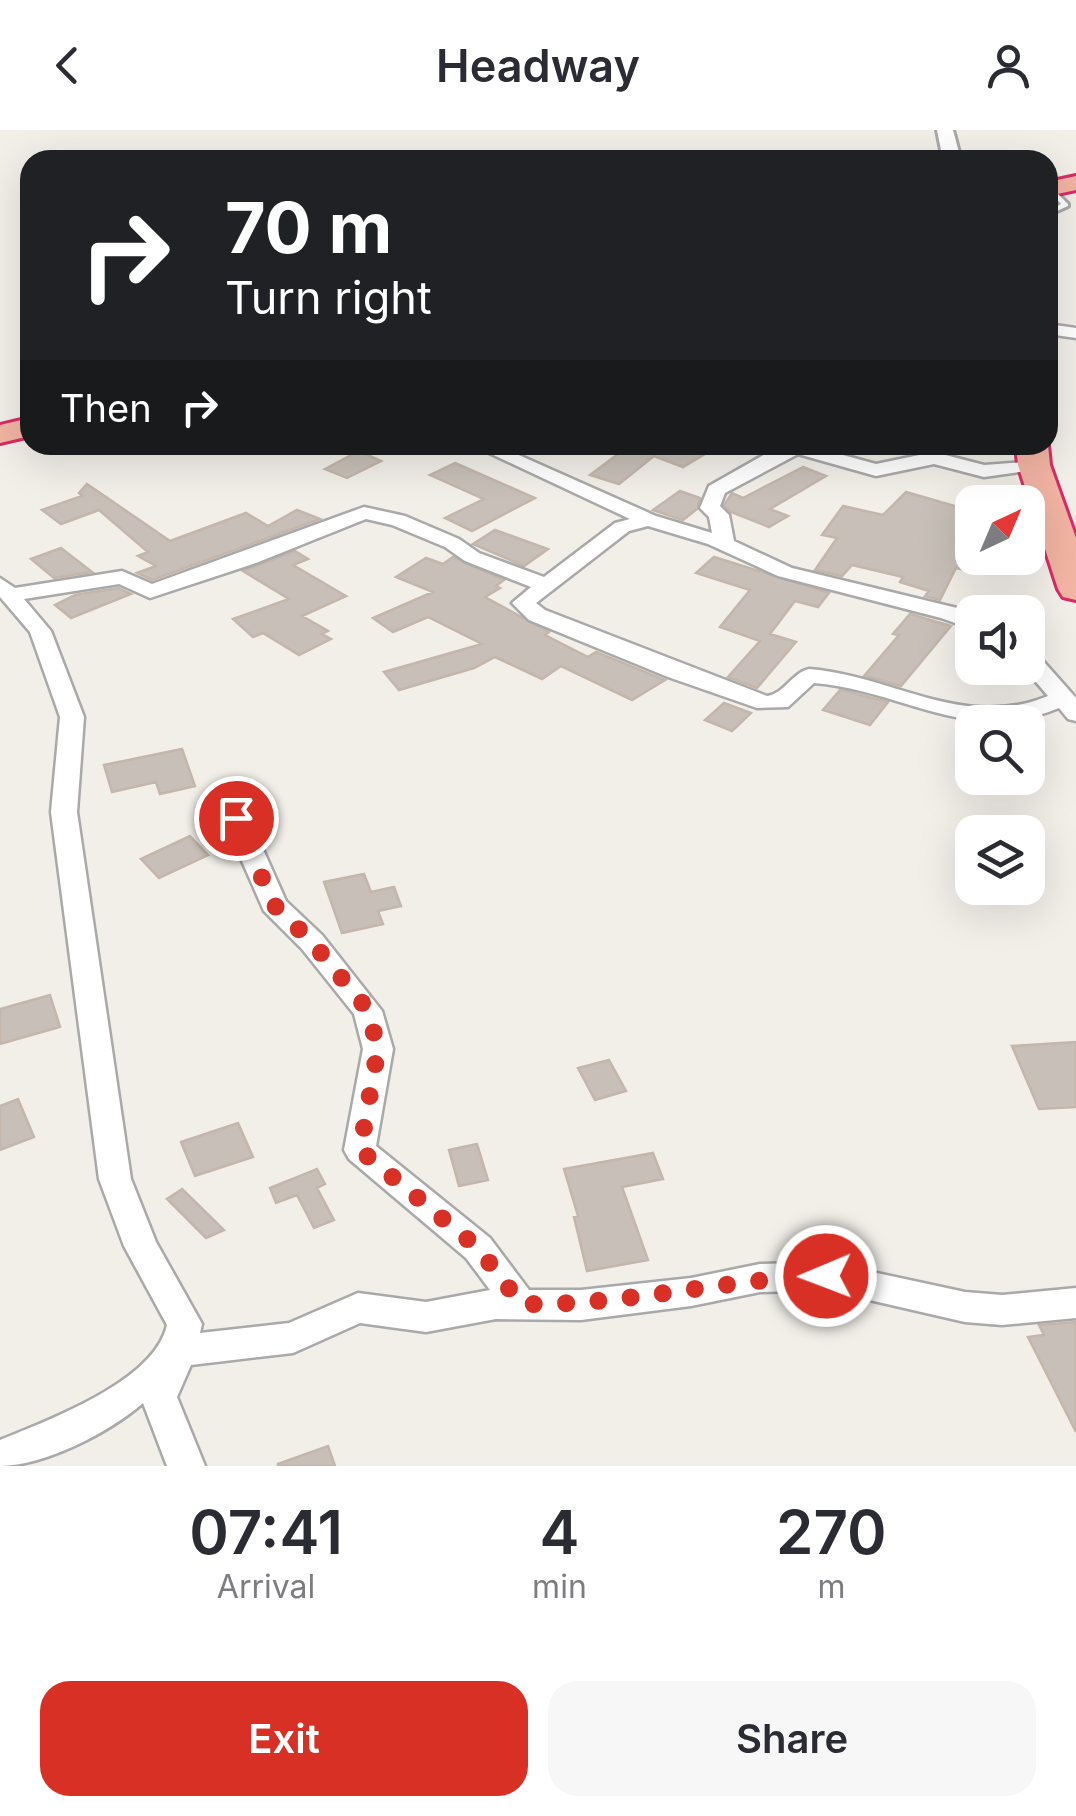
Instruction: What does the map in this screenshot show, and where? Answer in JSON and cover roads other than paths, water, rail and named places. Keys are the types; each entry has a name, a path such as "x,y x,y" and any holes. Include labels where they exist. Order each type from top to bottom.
{"highway":[{"path":"1033,455 1076,589"}],"street":[{"path":"503,455 649,520 724,543 785,572 955,615"},
{"path":"724,543 719,515 710,508 716,490 779,455"},
{"path":"831,455 876,470 934,458 984,471 1033,455"},
{"path":"6,590 122,577 150,592 249,559 364,512 398,520 452,543 472,558 546,585"},
{"path":"649,520 622,527 523,603 537,614 746,699 780,702 810,676 835,676 947,710 980,715 1014,716 1070,706"},
{"path":"6,590 40,631 72,718 64,812 115,1179 141,1246 186,1324 160,1397 186,1466"},
{"path":"1045,677 1070,706"},
{"path":"236,818 274,905 312,942 368,1010 378,1049 360,1150 478,1248 521,1304"},
{"path":"0,1458 106,1413 179,1352 293,1338 358,1308 426,1317 496,1304 581,1306 690,1292 760,1278 826,1276 965,1307 1002,1310 1076,1303"}]}
